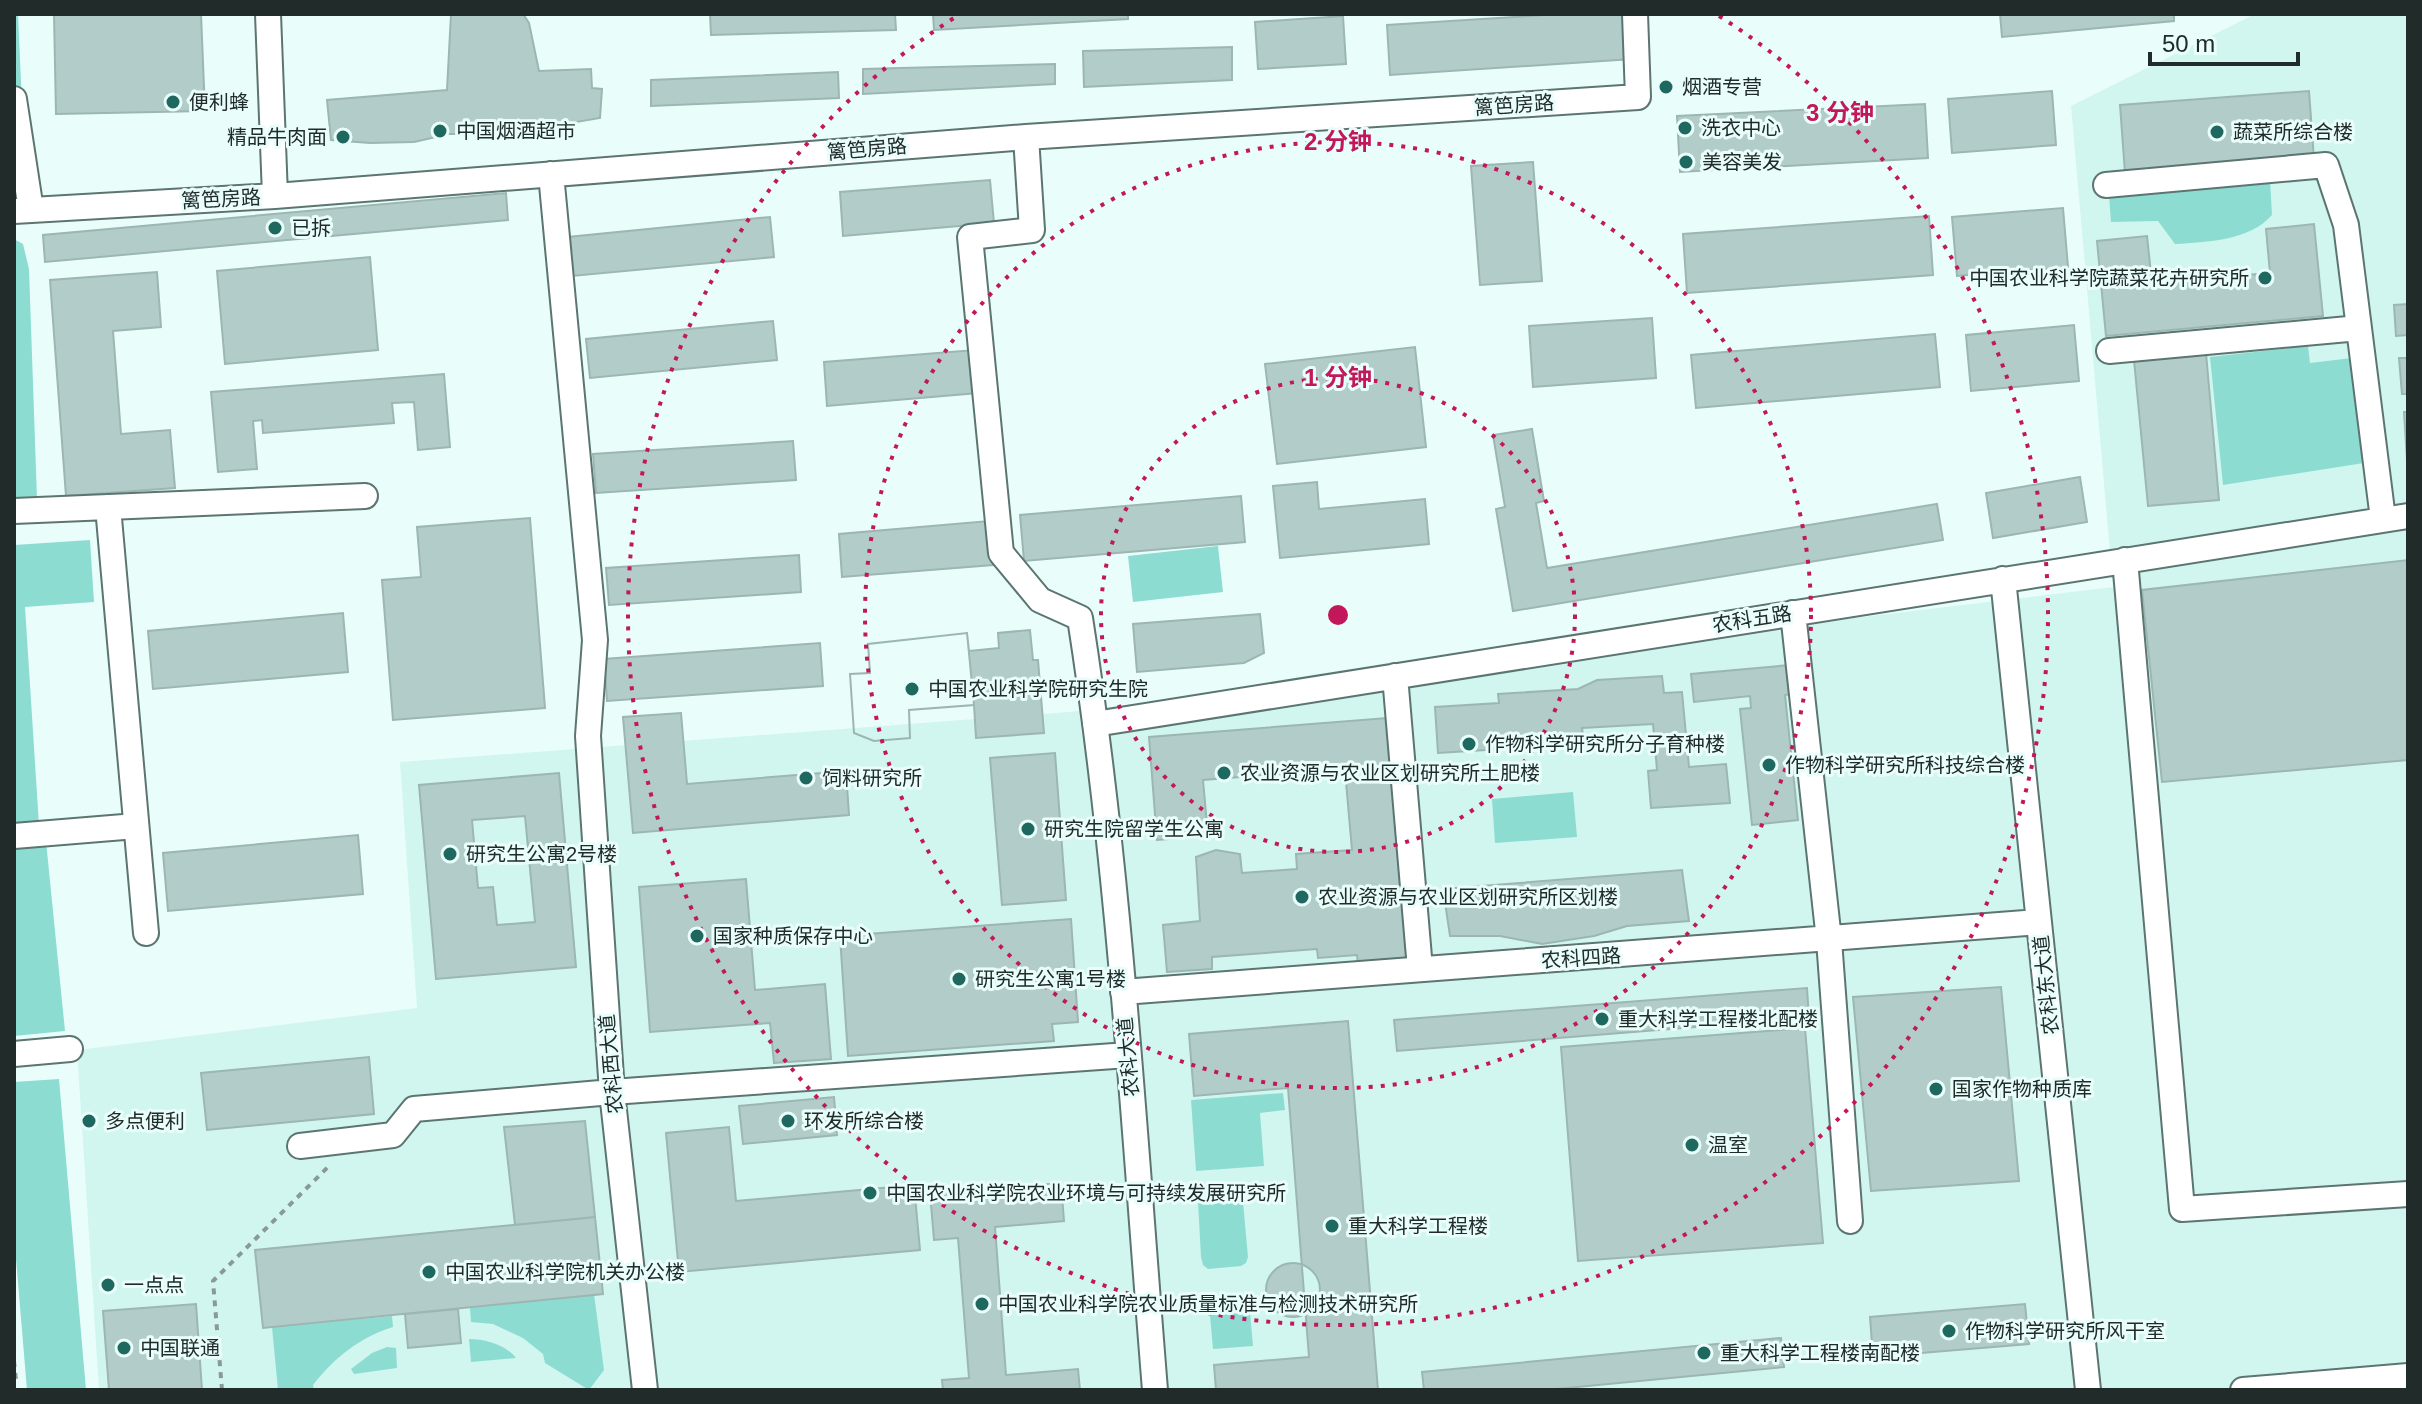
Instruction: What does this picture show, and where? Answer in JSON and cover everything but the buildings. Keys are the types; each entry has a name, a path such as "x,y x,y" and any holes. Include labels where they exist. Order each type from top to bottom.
{"street":[{"path":"268,14 275,196"},
{"name":"篱笆房路","path":"23,210 275,196 1026,137 1638,97 1635,14"},
{"path":"14,99 23,210"},
{"name":"农科大道","path":"1026,137 1032,230 970,237 1001,553 1040,600 1080,618 1095,724 1123,992 1155,1390"},
{"path":"2106,185 2326,165 2346,225 2383,519"},
{"name":"农科西大道","path":"551,174 595,640 588,736 612,1092 645,1390"},
{"path":"2109,351 2359,328"},
{"path":"14,511 365,496"},
{"path":"108,507 146,933"},
{"name":"农科五路","path":"1095,724 2408,516"},
{"path":"2125,560 2182,1209 2408,1194"},
{"name":"农科东大道","path":"2003,579 2088,1390"},
{"path":"1793,613 1829,940 1850,1221"},
{"path":"1395,676 1420,969"},
{"path":"14,836 136,826"},
{"name":"农科四路","path":"1123,992 2039,922"},
{"path":"14,1054 70,1049"},
{"path":"300,1146 393,1135 414,1109 1128,1055"},
{"path":"2243,1390 2408,1376"}],"path":[{"path":"222,1390 213,1281 355,1139"},
{"path":"14,1361 16,1380"}],"shaded area":[{"path":"14,14 18,14 26,197 14,204"},
{"path":"2255,14 2408,14 2408,1390 99,1390 77,1050 417,1008 400,762 1069,712 2113,587 2071,106"},
{"path":"2270,180 2272,215 2263,224 2240,235 2175,244 2158,221 2111,222 2109,195"},
{"path":"14,239 23,244 29,269 37,499 14,500"},
{"path":"2308,346 2310,363 2352,358 2364,463 2223,485 2210,357"},
{"path":"90,540 94,602 25,607 39,825 14,827 14,545"},
{"path":"1218,546 1223,592 1133,602 1128,556"},
{"path":"1573,792 1577,837 1495,843 1492,799"},
{"path":"14,833 46,841 65,1031 14,1036"},
{"path":"59,1079 86,1390 27,1390 14,1235 14,1082"},
{"path":"1283,1093 1285,1110 1260,1113 1264,1166 1196,1171 1191,1100"},
{"path":"1240,1197 1243,1202 1246,1263 1208,1269 1201,1257 1198,1202 1204,1198"},
{"path":"594,1294 604,1370 589,1390 545,1363 543,1354 523,1338 493,1324 471,1322 470,1308"},
{"path":"1249,1301 1253,1346 1213,1349 1209,1305"},
{"path":"392,1316 393,1327 370,1336 339,1357 313,1385 314,1390 278,1390 272,1327"},
{"path":"469,1339 495,1344 516,1358 471,1362"},
{"path":"387,1347 396,1348 397,1368 354,1374 351,1369 372,1353"}],"place":[{"name":"烟酒专营","path":"1666,87"},
{"name":"便利蜂","path":"173,102"},
{"name":"洗衣中心","path":"1685,128"},
{"name":"中国烟酒超市","path":"440,131"},
{"name":"蔬菜所综合楼","path":"2217,132"},
{"name":"精品牛肉面","path":"343,137"},
{"name":"美容美发","path":"1686,162"},
{"name":"已拆","path":"275,228"},
{"name":"中国农业科学院蔬菜花卉研究所","path":"2265,278"},
{"name":"中国农业科学院研究生院","path":"912,689"},
{"name":"作物科学研究所分子育种楼","path":"1469,744"},
{"name":"作物科学研究所科技综合楼","path":"1769,765"},
{"name":"农业资源与农业区划研究所土肥楼","path":"1224,773"},
{"name":"饲料研究所","path":"806,778"},
{"name":"研究生院留学生公寓","path":"1028,829"},
{"name":"研究生公寓2号楼","path":"450,854"},
{"name":"农业资源与农业区划研究所区划楼","path":"1302,897"},
{"name":"国家种质保存中心","path":"697,936"},
{"name":"研究生公寓1号楼","path":"959,979"},
{"name":"重大科学工程楼北配楼","path":"1602,1019"},
{"name":"国家作物种质库","path":"1936,1089"},
{"name":"多点便利","path":"89,1121"},
{"name":"环发所综合楼","path":"788,1121"},
{"name":"温室","path":"1692,1145"},
{"name":"中国农业科学院农业环境与可持续发展研究所","path":"870,1193"},
{"name":"重大科学工程楼","path":"1332,1226"},
{"name":"中国农业科学院机关办公楼","path":"429,1272"},
{"name":"一点点","path":"108,1285"},
{"name":"中国农业科学院农业质量标准与检测技术研究所","path":"982,1304"},
{"name":"作物科学研究所风干室","path":"1949,1331"},
{"name":"中国联通","path":"124,1348"},
{"name":"重大科学工程楼南配楼","path":"1704,1353"}]}
